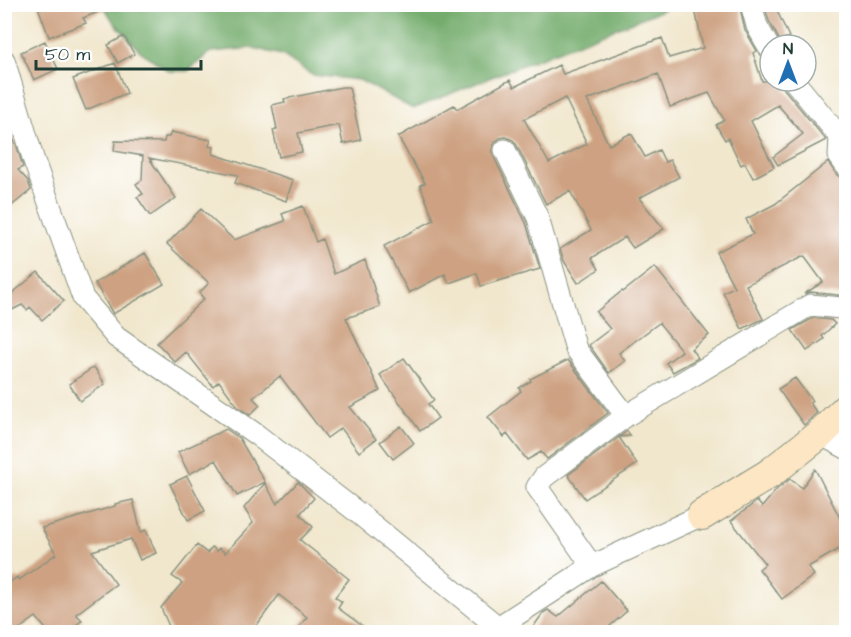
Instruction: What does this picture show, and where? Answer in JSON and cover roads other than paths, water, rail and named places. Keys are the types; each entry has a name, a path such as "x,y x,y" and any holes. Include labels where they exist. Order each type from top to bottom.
{"street":[{"path":"751,4 761,33"},
{"path":"4,60 33,158 83,298 116,337 257,435 357,512 495,630 592,566 702,515 769,474 820,434 846,409"},
{"path":"804,93 840,137 839,156 846,166"},
{"path":"505,150 538,218 576,349 626,416"},
{"path":"592,566 537,487 544,477 626,416 810,305 843,308 846,311"},
{"path":"820,434 846,448"}]}
